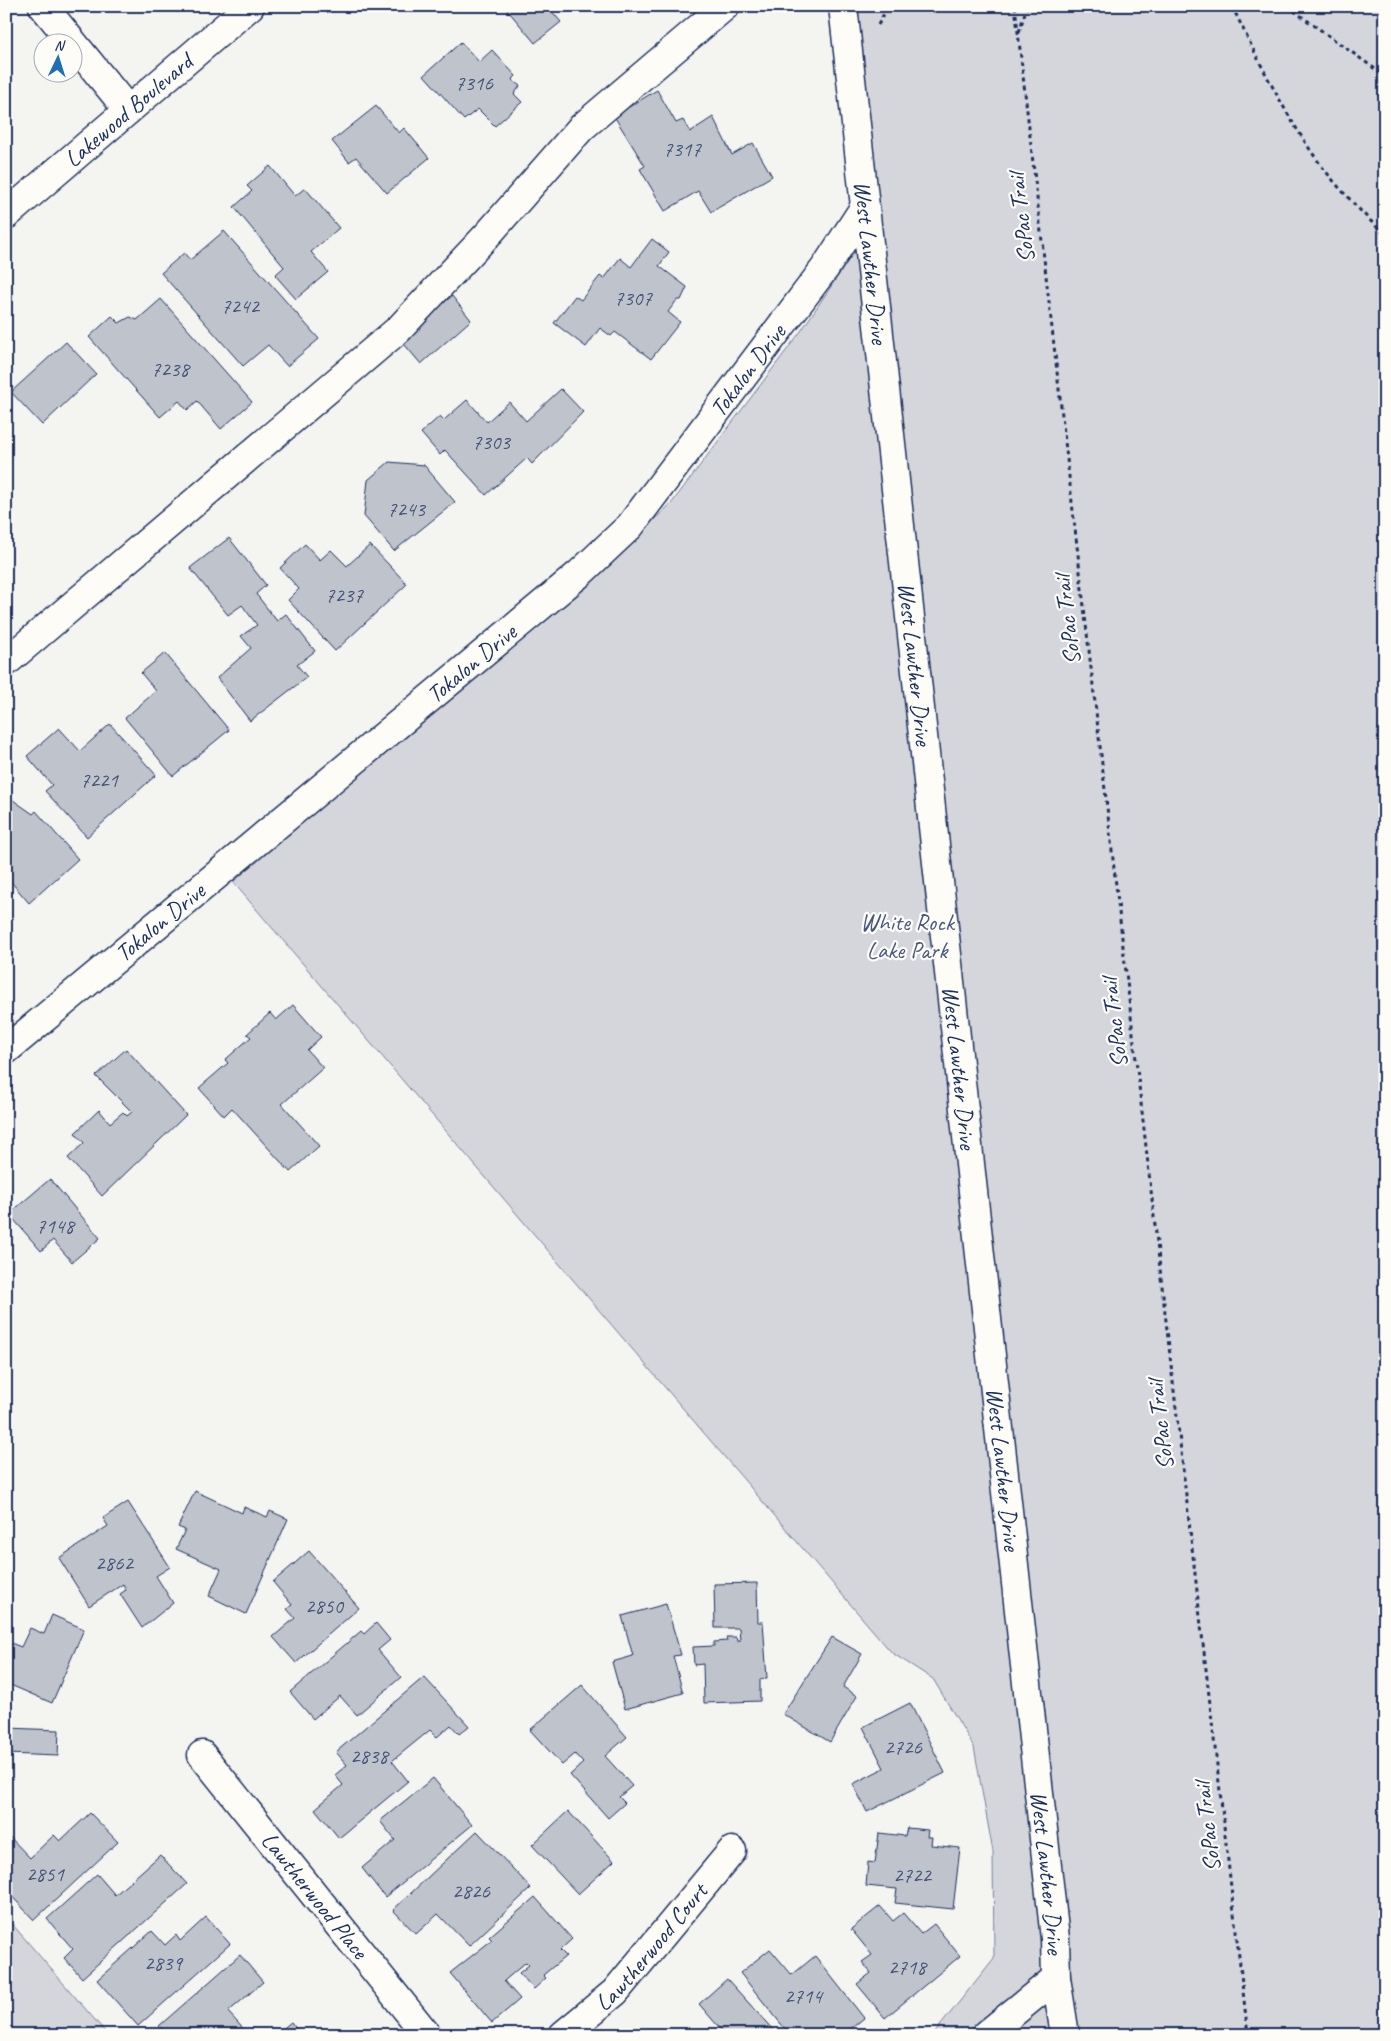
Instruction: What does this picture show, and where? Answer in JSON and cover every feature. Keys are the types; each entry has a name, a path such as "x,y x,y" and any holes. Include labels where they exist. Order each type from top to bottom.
{"street":[{"path":"44,6 128,110"},
{"name":"Lakewood Boulevard","path":"6,215 250,6"},
{"path":"6,662 399,329 490,232 581,128 725,6"},
{"name":"West Lawther Drive","path":"843,6 1055,1939 1056,1978 1065,2035"},
{"name":"Tokalon Drive","path":"6,1050 579,574 630,526 825,268 864,208"},
{"name":"Lawtherwood Place","path":"202,1755 427,2035"},
{"name":"Lawtherwood Court","path":"563,2035 615,1992 732,1851"},
{"path":"986,2035 1056,1978"}],"path":[{"name":"SoPac Trail","path":"1014,6 1248,2035"},
{"path":"1018,35 1027,6"},
{"path":"1232,6 1288,114 1321,164 1385,235"},
{"path":"1287,6 1385,76"}],"green space":[{"name":"White Rock Lake Park","path":"854,6 1385,6 1385,2035 933,2035 994,1958 993,1852 974,1747 933,1679 892,1653 233,882 564,602 671,504 801,331 873,224"},
{"path":"6,1917 108,2035 6,2035"}],"building":[{"path":"504,6 551,6 549,8 561,22 535,43"},
{"path":"461,42 479,62 492,50 516,76 512,80 520,86 514,94 522,102 495,126 478,109 464,120 424,75"},
{"path":"657,90 676,123 683,120 690,132 713,117 732,155 753,143 772,176 711,212 698,191 665,211 640,169 645,166 614,116"},
{"path":"376,106 399,133 404,128 429,158 387,193 356,157 349,162 332,141"},
{"path":"270,166 295,196 305,188 339,228 311,252 328,272 296,299 275,275 284,267 234,207 252,191 247,186"},
{"path":"224,231 319,339 287,366 268,345 243,366 161,273 184,253 190,260"},
{"path":"652,239 669,252 659,266 687,287 681,300 677,300 668,312 680,322 651,359 615,332 611,336 600,328 586,347 554,323 575,296 581,300 600,276 604,279 620,258 631,267"},
{"path":"452,296 471,320 421,364 399,338"},
{"path":"161,299 252,402 221,429 197,401 187,410 179,401 160,417 89,337 112,316 119,323 130,317 137,320"},
{"path":"66,342 96,374 42,425 11,392"},
{"path":"561,389 583,412 532,464 527,458 486,495 445,450 440,455 421,433 440,416 444,420 467,400 487,422 509,402 526,421"},
{"path":"389,462 424,465 455,502 394,551 364,516 368,480"},
{"path":"229,538 266,585 256,594 277,621 286,614 315,651 297,665 307,677 250,721 217,678 251,648 241,636 257,625 242,605 228,615 190,568"},
{"path":"305,544 320,560 331,550 347,566 370,545 407,584 335,651 288,600 299,589 280,568"},
{"path":"165,653 229,730 173,776 125,718 156,691 141,673"},
{"path":"110,724 156,775 87,837 45,791 52,785 27,756 59,728 80,751"},
{"path":"13,800 33,814 36,811 78,859 29,903 6,876 6,806"},
{"path":"293,1005 321,1037 307,1050 323,1068 282,1104 319,1146 290,1172 232,1108 224,1116 199,1088 228,1063 225,1060 251,1037 247,1034 270,1013 276,1020"},
{"path":"126,1049 186,1115 102,1196 68,1158 84,1143 75,1133 99,1110 110,1123 123,1112 127,1116 132,1112 96,1076"},
{"path":"50,1179 100,1238 72,1262 53,1240 41,1251 9,1214"},
{"path":"195,1491 242,1513 244,1507 267,1517 270,1511 288,1519 246,1614 209,1596 221,1569 176,1549 185,1530 178,1527"},
{"path":"128,1502 170,1567 156,1576 173,1603 142,1628 120,1594 126,1590 123,1584 89,1606 59,1558 108,1526 103,1518"},
{"path":"309,1551 359,1608 296,1663 273,1637 295,1618 287,1609 292,1605 273,1582"},
{"path":"757,1583 758,1622 763,1622 767,1678 760,1679 760,1701 704,1703 703,1664 694,1665 693,1647 714,1646 714,1642 727,1641 726,1637 736,1637 737,1641 740,1641 739,1628 715,1628 714,1584"},
{"path":"666,1604 681,1655 673,1656 683,1693 625,1709 612,1662 633,1656 622,1616"},
{"path":"52,1615 84,1629 52,1703 6,1683 6,1641 21,1647 30,1628 44,1634"},
{"path":"376,1623 390,1640 378,1650 401,1677 357,1715 340,1696 313,1719 290,1692 361,1631 364,1634"},
{"path":"832,1637 862,1654 843,1687 857,1696 830,1742 783,1714"},
{"path":"424,1677 469,1726 459,1734 451,1725 437,1737 430,1730 392,1761 408,1781 339,1838 315,1809 343,1785 335,1775 347,1765 336,1752"},
{"path":"582,1685 627,1737 605,1756 632,1786 619,1797 625,1803 608,1818 570,1775 583,1763 575,1754 562,1765 530,1730"},
{"path":"910,1703 945,1773 867,1812 853,1784 884,1768 863,1727"},
{"path":"6,1712 8,1712 7,1728 59,1730 58,1756 7,1754 7,1766 10,1767 9,1791 6,1791"},
{"path":"433,1778 472,1825 385,1897 362,1868 395,1840 380,1821"},
{"path":"568,1811 614,1861 578,1894 532,1845"},
{"path":"90,1813 118,1842 34,1920 6,1890 6,1833 30,1858 54,1835 60,1841"},
{"path":"907,1828 928,1830 927,1837 932,1837 931,1845 960,1848 953,1909 895,1903 897,1889 866,1886 868,1862 875,1863 879,1833 905,1836"},
{"path":"477,1831 531,1888 469,1946 438,1914 416,1934 393,1910"},
{"path":"160,1855 187,1884 82,1978 64,1958 73,1949 47,1919 97,1874 115,1895"},
{"path":"535,1897 572,1939 560,1950 566,1956 543,1975 546,1978 534,1989 519,1973 529,1965 526,1962 504,1981 520,1999 492,2023 450,1973 492,1940 489,1937"},
{"path":"880,1906 893,1921 903,1913 921,1934 934,1924 960,1956 885,2018 857,1984 871,1973 862,1962 872,1955 851,1929"},
{"path":"206,1917 230,1944 138,2026 97,1980 152,1931 165,1945 176,1935 180,1941"},
{"path":"770,1949 792,1975 815,1956 864,2018 843,2035 804,2035 800,2030 795,2035 790,2035 740,1973"},
{"path":"240,1955 263,1982 228,2012 246,2032 243,2035 167,2035 159,2026"},
{"path":"727,1979 774,2031 769,2035 722,2035 724,2033 699,2004"},
{"path":"291,2022 301,2035 275,2035"}]}
